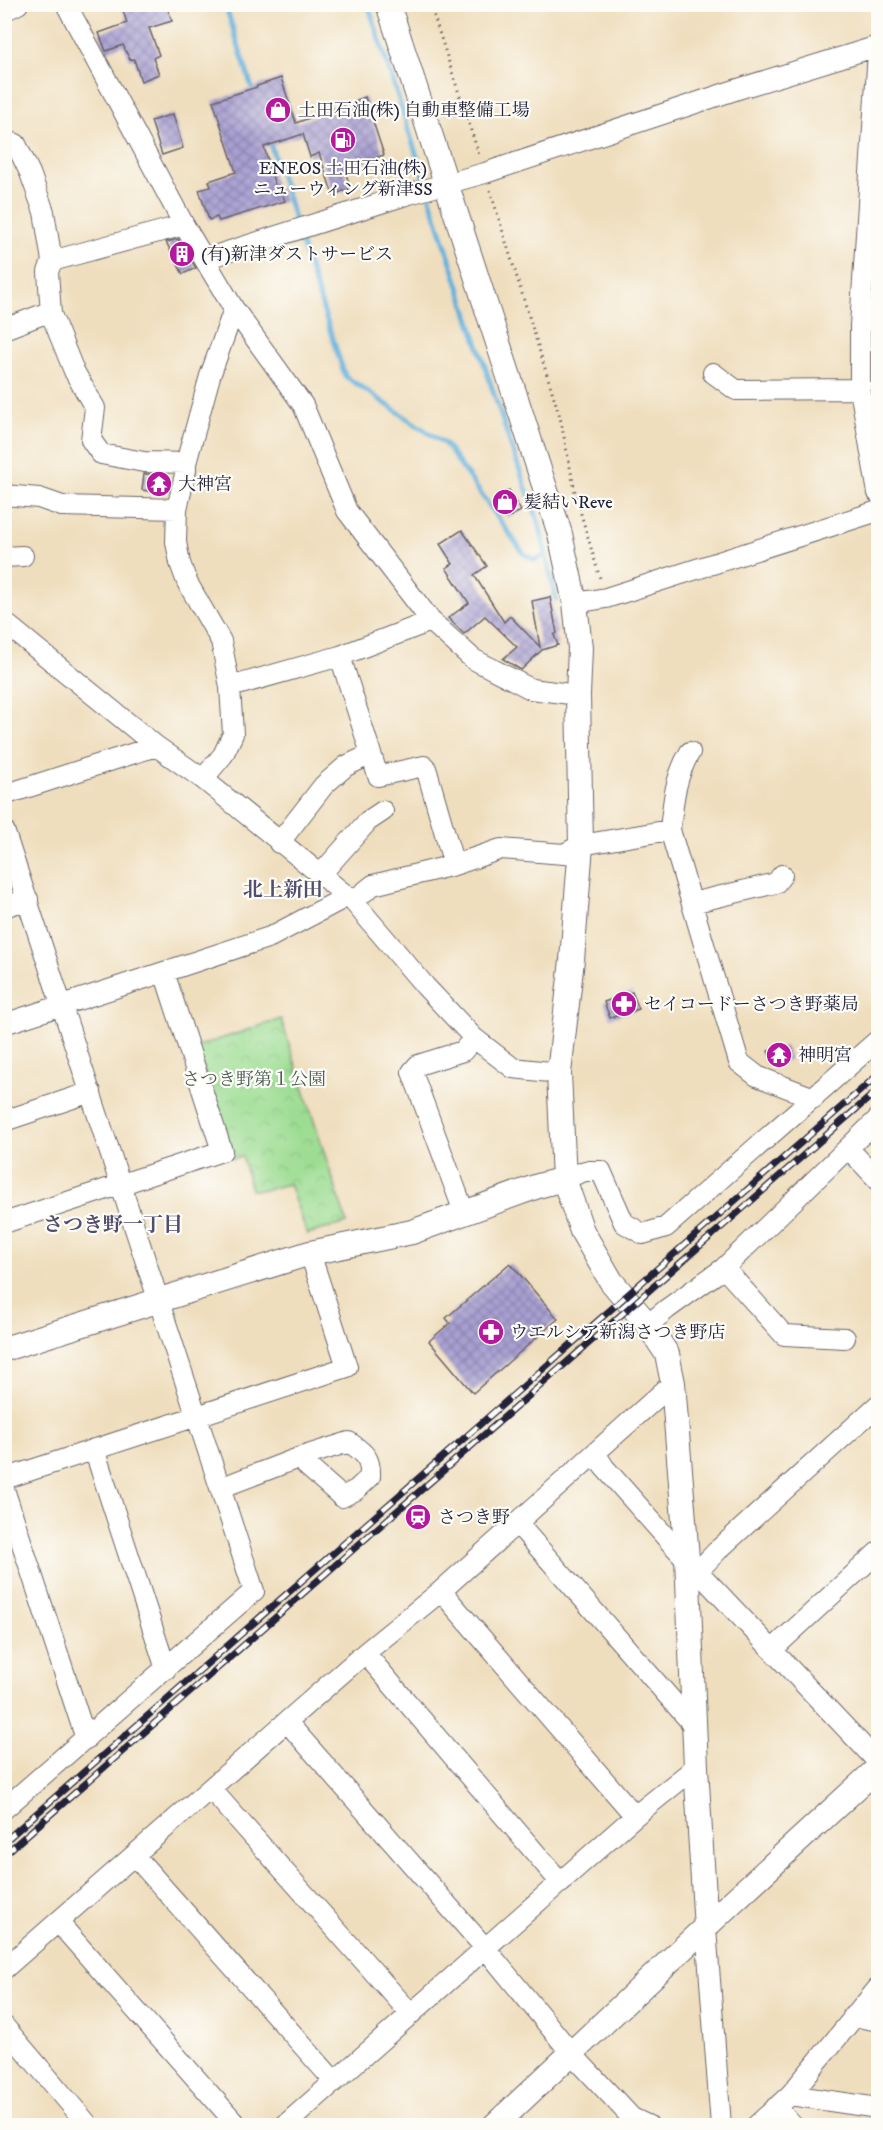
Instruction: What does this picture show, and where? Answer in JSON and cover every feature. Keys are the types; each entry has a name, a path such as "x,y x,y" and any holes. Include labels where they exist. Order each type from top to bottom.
{"street":[{"path":"4,11 18,4"},
{"path":"66,4 184,225 234,309 303,405 347,511 431,621 473,659 531,689 578,695"},
{"path":"388,4 560,534 575,603 580,648 578,695 581,845 572,960 559,1073 564,1179 582,1231 611,1281 648,1325 667,1354 673,1383 693,1564 696,1767 721,2126"},
{"path":"205,259 409,194 485,173 738,89 879,46"},
{"path":"879,52 860,326 860,389 879,493"},
{"path":"4,140 16,144 30,173 44,212 52,261 48,272 51,314 74,371 95,408 92,440 101,454 144,462 186,463"},
{"path":"52,261 184,225"},
{"path":"203,779 223,755 233,734 230,687 221,641 187,582 180,563 176,542 177,509 186,463 210,376 234,309"},
{"path":"4,329 46,313 51,314"},
{"path":"713,373 736,390 860,389"},
{"path":"4,495 39,498 62,506 177,509"},
{"path":"575,603 606,598 879,511"},
{"path":"230,687 340,656 431,621"},
{"path":"4,622 156,746 203,779 279,843 350,898 425,986 474,1038 513,1068 559,1073"},
{"path":"340,656 378,776 424,766 426,768 454,865"},
{"path":"4,795 156,746"},
{"path":"690,752 680,767 674,789 670,830 739,1062 757,1076 814,1098"},
{"path":"279,843 324,785 346,766 371,754"},
{"path":"321,874 368,821 383,811"},
{"path":"4,830 254,1591 86,1739 6,1802"},
{"path":"4,1024 270,937 372,885 454,865 501,849 564,854 581,845 670,830"},
{"path":"692,903 776,883 782,875"},
{"path":"4,907 28,899"},
{"path":"4,1223 222,1151 164,972"},
{"path":"464,1212 412,1072 418,1065 462,1051 474,1038"},
{"path":"4,1349 309,1253 412,1232 585,1171 601,1170 624,1223 643,1234 666,1227 879,1040"},
{"path":"4,1121 91,1092"},
{"path":"648,1325 724,1268 879,1119"},
{"path":"848,1148 879,1180"},
{"path":"4,1479 347,1366 309,1253"},
{"path":"724,1268 784,1335 845,1338"},
{"path":"4,1969 365,1653 441,1591 673,1383"},
{"path":"693,1564 718,1550 879,1405"},
{"path":"94,1449 166,1669"},
{"path":"595,1453 604,1467 671,1543 879,1762"},
{"path":"220,1488 298,1458"},
{"path":"4,1489 86,1739"},
{"path":"517,1523 696,1728"},
{"path":"773,1649 879,1552"},
{"path":"441,1591 635,1816"},
{"path":"365,1653 561,1882"},
{"path":"287,1722 486,1948 572,2054 632,2118 649,2126"},
{"path":"284,2126 635,1816 696,1767"},
{"path":"501,2123 730,1904 879,1768"},
{"path":"211,1789 411,2014"},
{"path":"135,1856 334,2082"},
{"path":"58,1922 238,2126"},
{"path":"756,2126 783,2101 879,1988"},
{"path":"854,2016 879,2021"},
{"path":"4,2026 89,2126"},
{"path":"783,2101 879,2109"},
{"path":"783,2101 793,2126"}],"path":[{"path":"430,4 560,417 576,496 606,598"}],"green space":[{"name":"さつき野第１公園","path":"281,1019 347,1223 307,1234 289,1184 264,1190 251,1190 242,1156 233,1159 196,1047"}],"building":[{"path":"121,4 147,4 149,9 166,4 172,21 149,28 159,55 153,58 159,74 141,81 134,59 130,60 123,45 106,51 99,33 127,23"},
{"path":"281,78 296,123 365,97 384,155 344,169 351,188 333,195 319,153 310,157 303,134 264,147 276,189 280,188 285,201 219,221 217,217 209,220 199,190 211,187 209,181 236,172 213,101"},
{"path":"173,114 183,148 162,155 151,121"},
{"name":"(有)新津ダストサービス","path":"178,239 196,268 183,274 166,242"},
{"name":"大神宮","path":"144,474 169,477 171,483 169,491 163,490 162,493 142,490"},
{"name":"髪結いReve","path":"509,490 521,511 507,518 495,497"},
{"path":"462,530 487,566 474,575 504,622 510,616 540,647 532,601 550,597 557,633 554,635 558,645 542,650 521,670 503,659 517,647 485,616 464,634 448,618 469,603 446,568 453,564 440,544"},
{"name":"セイコードーさつき野薬局","path":"632,992 639,1009 610,1018 604,1002"},
{"name":"神明宮","path":"785,1046 790,1059 773,1065 768,1051"},
{"name":"ウエルシア新潟さつき野店","path":"510,1263 558,1319 473,1393 429,1341 450,1323 446,1318"}],"waterway":[{"path":"225,4 254,94"},
{"path":"368,4 425,181"},
{"path":"269,140 295,221"},
{"path":"430,198 511,446 539,523 556,599"},
{"path":"299,236 345,376 445,444 524,554 535,560 546,555"}],"railway":[{"path":"4,1842 878,1075"},
{"path":"4,1855 878,1090"}],"place":[{"name":"土田石油(株) 自動車整備工場","path":"278,110"},
{"name":"ENEOS 土田石油(株) ニューウィング新津SS","path":"343,140"},
{"name":"(有)新津ダストサービス","path":"182,254"},
{"name":"大神宮","path":"159,484"},
{"name":"髪結いReve","path":"505,502"},
{"name":"セイコードーさつき野薬局","path":"624,1004"},
{"name":"神明宮","path":"779,1055"},
{"name":"ウエルシア新潟さつき野店","path":"491,1332"},
{"name":"さつき野","path":"418,1517"}],"district":[{"name":"北上新田","path":"283,889"},
{"name":"さつき野一丁目","path":"113,1224"}]}
